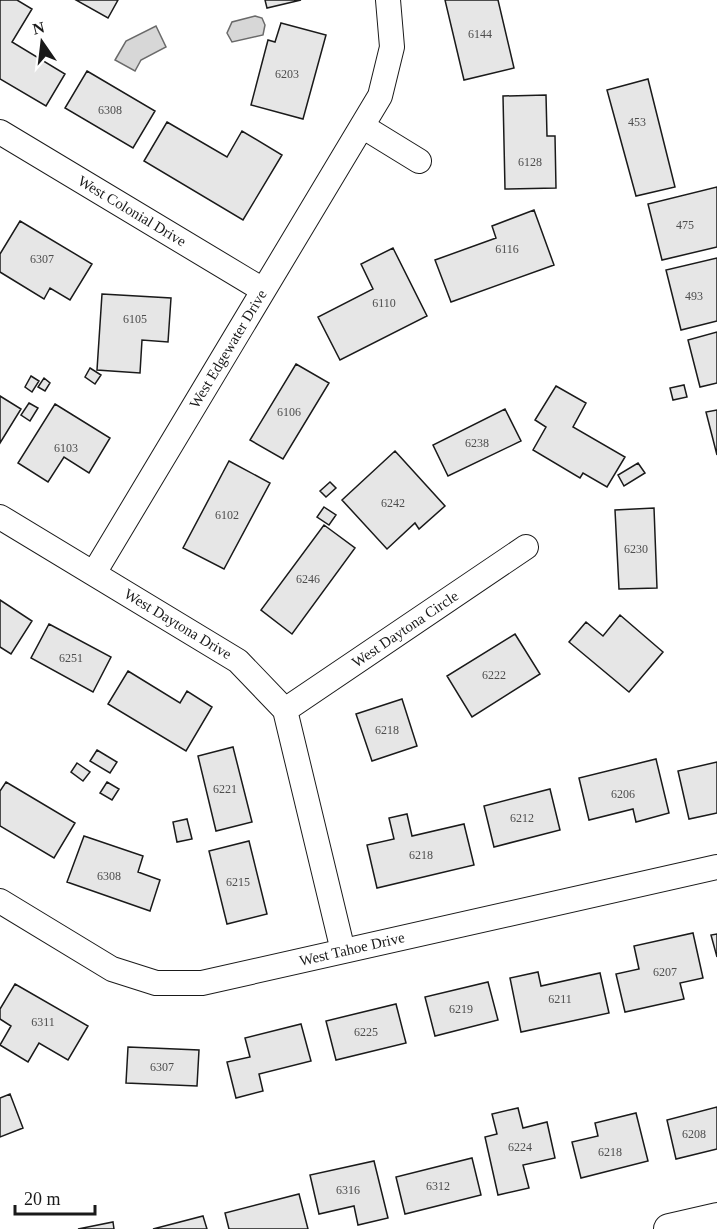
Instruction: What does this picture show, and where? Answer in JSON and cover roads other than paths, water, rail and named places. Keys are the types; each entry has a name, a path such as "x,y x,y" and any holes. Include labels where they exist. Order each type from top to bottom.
{"street":[{"name":"West Edgewater Drive","path":"94,573 380,96 392,47 388,0"},
{"path":"362,126 419,161"},
{"name":"West Colonial Drive","path":"0,132 264,291"},
{"name":"West Daytona Drive","path":"0,517 238,661 285,710"},
{"name":"West Daytona Circle","path":"285,710 526,547"},
{"path":"285,710 343,951"},
{"name":"West Tahoe Drive","path":"1,903 112,969 156,983 202,983 717,867"},
{"path":"669,1229 717,1218"}]}
